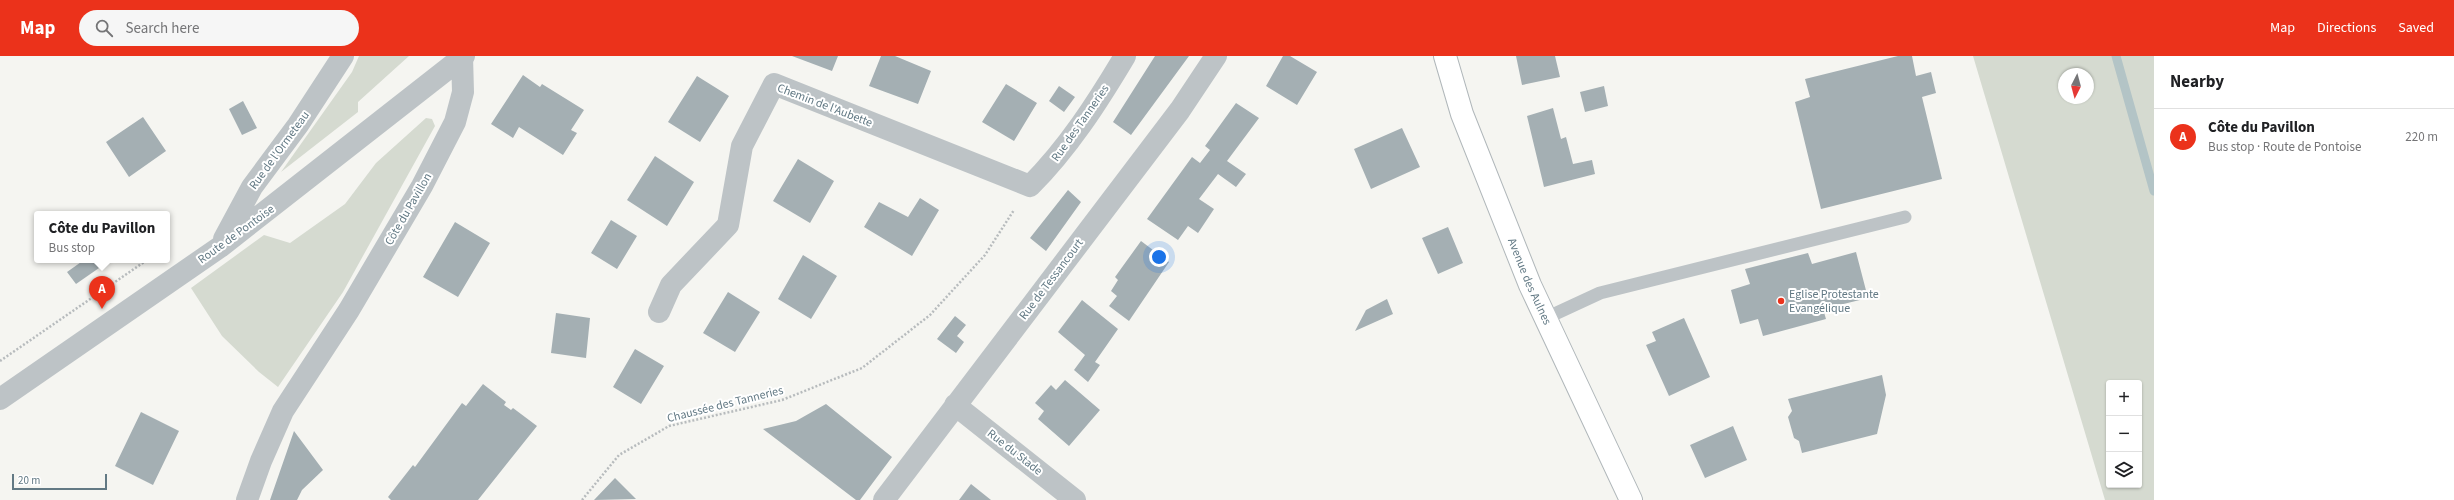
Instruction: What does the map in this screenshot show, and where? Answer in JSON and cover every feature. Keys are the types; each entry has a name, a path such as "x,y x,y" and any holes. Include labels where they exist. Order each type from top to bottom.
{"main road":[{"name":"Avenue des Aulnes","path":"1445,56 1462,114 1530,284 1631,500"}],"street":[{"name":"Rue de l'Ormeteau","path":"220,248 252,187 298,125 343,56"},
{"name":"Route de Pontoise","path":"0,399 220,248 463,56"},
{"name":"Côte du Pavillon","path":"246,500 261,461 283,412 349,310 422,186 455,122 463,92 463,56"},
{"name":"Rue des Tanneries","path":"1030,186 1057,158 1106,87 1125,56"},
{"name":"Rue de Tessancourt","path":"884,500 1180,110 1216,56"},
{"name":"Chemin de l'Aubette","path":"659,312 671,285 728,225 742,146 774,84 1030,186"},
{"name":"Rue du Stade","path":"955,405 1075,500"}],"lane":[{"path":"1546,318 1600,293 1905,217"}],"path":[{"name":"Chaussée des Tanneries","path":"582,500 619,455 669,426 782,400 862,368 930,315 985,255 1030,186"},
{"path":"0,362 143,263"}],"shaded area":[{"path":"359,56 409,56 358,102 358,112 281,172 352,72"},
{"path":"1973,56 2154,56 2154,500 2105,500"},
{"path":"426,118 432,119 435,126 343,292 278,387 259,372 222,336 191,288 264,235 290,243 345,204 376,163"}],"building":[{"path":"792,56 838,56 832,71"},
{"path":"881,56 895,56 931,71 918,104 869,86"},
{"path":"1155,56 1189,56 1131,135 1113,122"},
{"path":"1283,56 1290,56 1317,72 1297,105 1266,86"},
{"path":"1516,56 1555,56 1560,77 1522,85"},
{"path":"1898,56 1912,56 1916,76 1931,72 1936,93 1922,97 1942,179 1821,209 1795,102 1810,97 1805,79"},
{"path":"523,75 540,87 542,84 584,110 571,130 577,133 563,155 519,127 513,138 491,124"},
{"path":"697,76 729,96 700,142 668,122"},
{"path":"1006,84 1037,103 1014,141 982,122"},
{"path":"1059,86 1075,97 1064,112 1049,101"},
{"path":"1604,86 1608,106 1585,112 1580,92"},
{"path":"243,101 257,128 242,135 229,109"},
{"path":"1236,103 1259,118 1227,161 1246,174 1236,187 1218,174 1199,199 1214,209 1198,233 1188,226 1178,240 1147,219 1192,157 1200,163 1210,150 1205,146"},
{"path":"1553,108 1561,139 1566,137 1573,164 1592,160 1595,174 1544,187 1527,116"},
{"path":"143,117 166,151 129,177 106,142"},
{"path":"1402,128 1420,167 1371,189 1354,149"},
{"path":"655,156 694,182 667,226 627,200"},
{"path":"798,159 834,181 810,223 773,201"},
{"path":"1068,190 1081,202 1046,251 1030,238"},
{"path":"920,198 939,210 912,256 864,227 879,202 908,217"},
{"path":"611,220 637,236 617,269 591,253"},
{"path":"455,222 490,243 458,297 423,277"},
{"path":"1448,227 1463,263 1438,274 1422,238"},
{"path":"1141,241 1169,262 1129,321 1109,306 1117,296 1111,291 1118,280 1115,277"},
{"path":"1856,252 1868,298 1823,309 1826,319 1763,336 1758,319 1740,324 1731,290 1750,284 1745,269 1808,253 1812,264"},
{"path":"803,255 837,276 811,319 778,299"},
{"path":"80,263 95,263 99,268 76,284 67,272"},
{"path":"728,292 760,312 735,352 703,333"},
{"path":"1387,299 1393,314 1355,331 1366,310"},
{"path":"1082,300 1118,329 1095,362 1100,365 1088,382 1074,370 1085,355 1058,332"},
{"path":"556,313 590,318 586,358 551,353"},
{"path":"955,316 966,325 957,336 964,342 956,353 937,339"},
{"path":"1684,318 1710,377 1669,396 1646,345 1656,341 1652,332"},
{"path":"635,349 664,366 641,404 613,387"},
{"path":"1882,375 1886,395 1877,434 1802,453 1799,441 1794,438 1788,417 1792,411 1788,399"},
{"path":"1065,380 1100,410 1069,446 1038,419 1044,411 1035,403 1051,385 1056,390"},
{"path":"483,384 506,402 504,405 511,410 513,408 537,426 478,500 391,500 388,497 413,465 415,467 462,403 466,406"},
{"path":"826,404 892,457 860,500 856,500 763,429 796,421"},
{"path":"141,412 179,431 153,485 115,466"},
{"path":"1733,426 1747,460 1705,478 1690,445"},
{"path":"294,431 323,470 302,490 297,500 270,500"},
{"path":"615,478 636,499 594,500"},
{"path":"971,484 991,500 959,500"}],"waterway":[{"path":"2116,56 2154,191"}],"place":[{"name":"Eglise Protestante Evangélique","path":"1781,301"},
{"name":"Côte du Pavillon","path":"102,309"}]}
